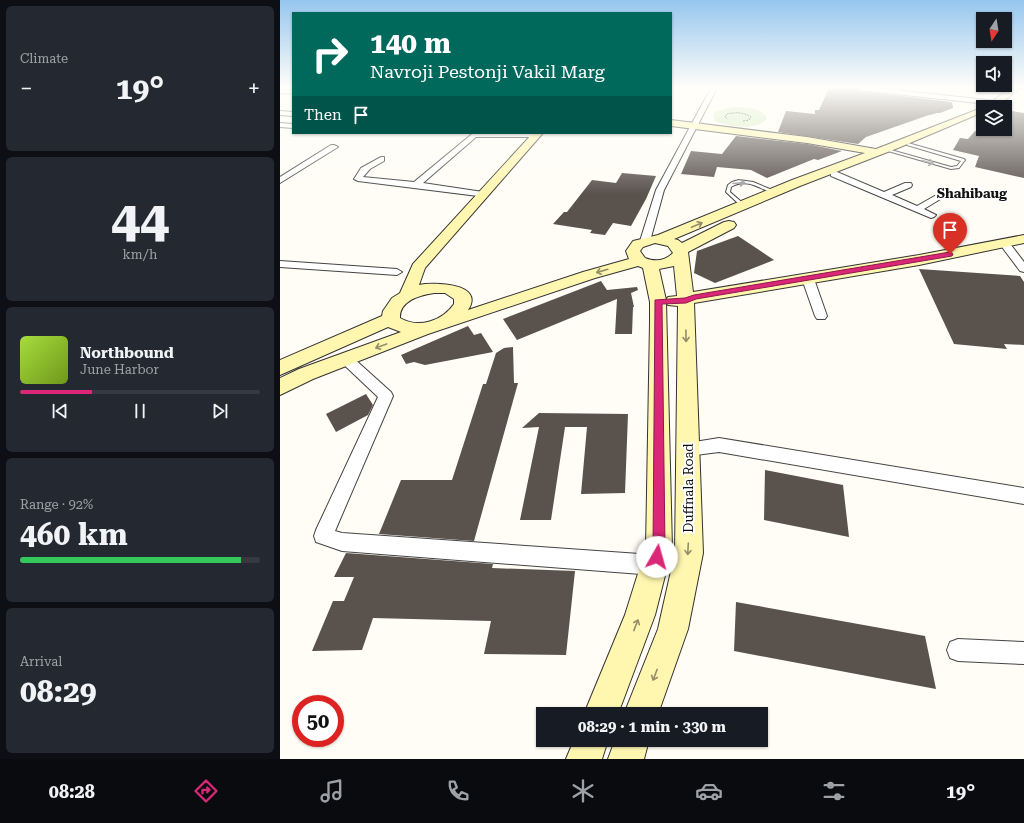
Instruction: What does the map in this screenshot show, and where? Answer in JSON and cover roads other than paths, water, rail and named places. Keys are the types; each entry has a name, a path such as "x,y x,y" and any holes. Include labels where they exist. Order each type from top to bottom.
{"main road":[{"path":"676,123 807,140 883,153"},
{"path":"540,134 430,267 427,279 442,287 452,289 460,294 463,301 477,302 642,254 666,264 677,259 680,253 804,186 950,123"},
{"path":"280,387 306,374 437,325 589,275 642,254 661,240 743,205 909,144 958,123"},
{"path":"909,144 927,142 969,123"},
{"path":"407,295 418,267 483,194 540,134"},
{"path":"658,302 686,300 694,297 911,261 1024,239"},
{"path":"661,240 674,243 680,253"},
{"name":"Duffnala Road","path":"644,707 673,629 689,553 686,300 680,253"},
{"path":"604,707 640,615 659,548 658,302 642,254"},
{"path":"442,287 424,289 407,295 394,307 391,314 391,319 396,325 407,329 437,325 456,314 462,306 460,294"},
{"path":"280,369 391,319"},
{"path":"280,369 306,374"},
{"path":"584,759 588,747"},
{"path":"626,759 630,747"}],"street":[{"path":"280,125 292,126"},
{"path":"642,254 660,190 695,125"},
{"path":"416,185 474,135 540,134"},
{"path":"280,181 334,147"},
{"path":"381,159 362,171 358,176 358,179 483,194"},
{"path":"834,174 931,215"},
{"path":"885,195 908,185"},
{"path":"917,209 944,195"},
{"path":"1004,243 1024,269"},
{"path":"280,264 397,272"},
{"path":"808,278 821,316"},
{"path":"346,359 386,396 322,536 342,542 654,565"},
{"path":"688,450 719,445 1024,496"},
{"path":"958,650 1024,653"}],"lane":[{"path":"883,153 913,158 951,168 958,167 963,160 909,144"},
{"path":"913,158 925,149"},
{"path":"743,205 728,192 731,184 740,181 775,192"}],"district":[{"name":"Shahibaug","path":"972,193"}]}
